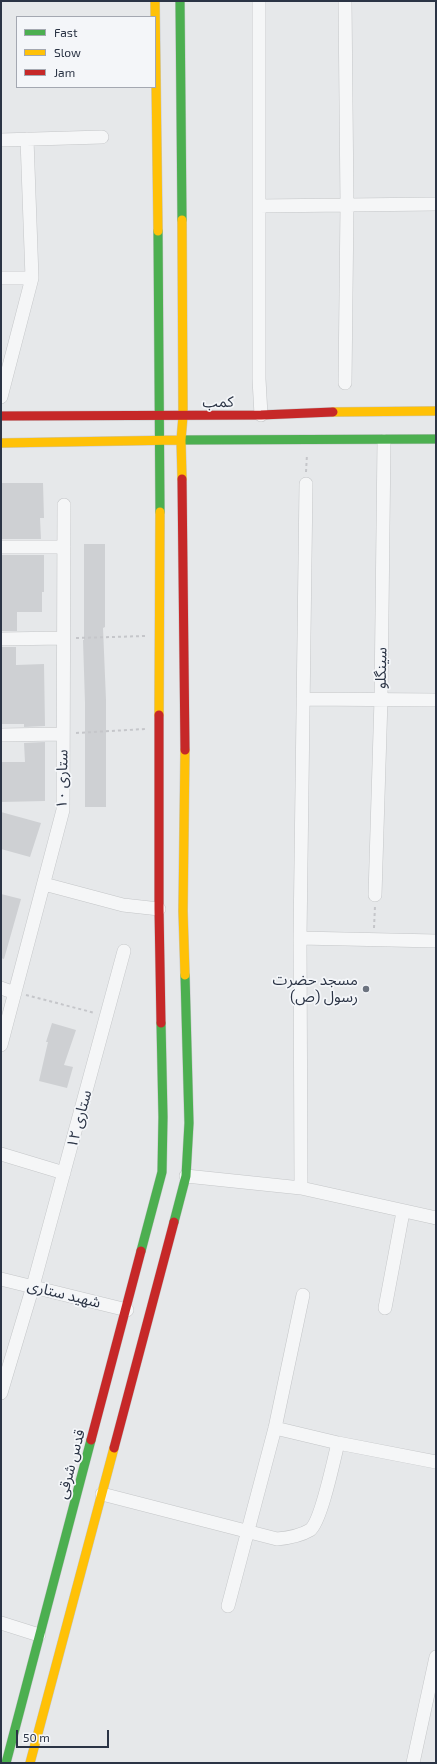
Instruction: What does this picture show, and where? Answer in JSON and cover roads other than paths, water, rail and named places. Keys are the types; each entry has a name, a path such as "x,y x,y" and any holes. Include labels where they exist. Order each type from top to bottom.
{"street":[{"path":"155,1 155,16"},
{"path":"30,1763 102,1494 123,1370 174,1174 189,1123 183,911 185,743 181,440 183,416 180,1"},
{"path":"259,1 259,379 261,415"},
{"path":"345,1 347,205 345,383"},
{"path":"156,84 160,416 159,909 174,1174"},
{"path":"1,140 102,137"},
{"path":"1,397 32,278 27,139"},
{"path":"259,206 436,204"},
{"path":"1,278 32,278"},
{"name":"کمب","path":"1,416 183,416 261,415 352,411 436,411"},
{"path":"1,443 181,440 436,440"},
{"name":"سینگلو","path":"375,895 381,699 384,440"},
{"path":"300,1188 300,938 306,484"},
{"name":"ستاری ۱۰","path":"1,1045 63,810 62,734 64,504"},
{"path":"1,547 64,547"},
{"path":"1,640 63,638"},
{"path":"303,699 436,700"},
{"path":"1,735 62,734"},
{"path":"44,884 123,905 159,909"},
{"path":"300,938 436,941"},
{"name":"ستاری ۱۲","path":"2,1388 33,1286 124,950"},
{"path":"1,988 15,992"},
{"path":"1,1154 64,1172"},
{"path":"174,1174 300,1188 403,1212 436,1218"},
{"name":"قدس شرقی","path":"6,1763 39,1635 123,1370 127,1310 174,1174"},
{"path":"385,1308 403,1212"},
{"name":"شهید ستاری","path":"1,1279 127,1310"},
{"path":"228,1606 275,1428 303,1295"},
{"path":"275,1428 338,1443 436,1462"},
{"path":"102,1494 277,1539 294,1537 310,1530 318,1518 338,1443"},
{"path":"1,1623 39,1635"},
{"path":"413,1763 432,1696 436,1657"}],"place":[{"name":"مسجد حضرت رسول (ص)","path":"366,989"}]}
